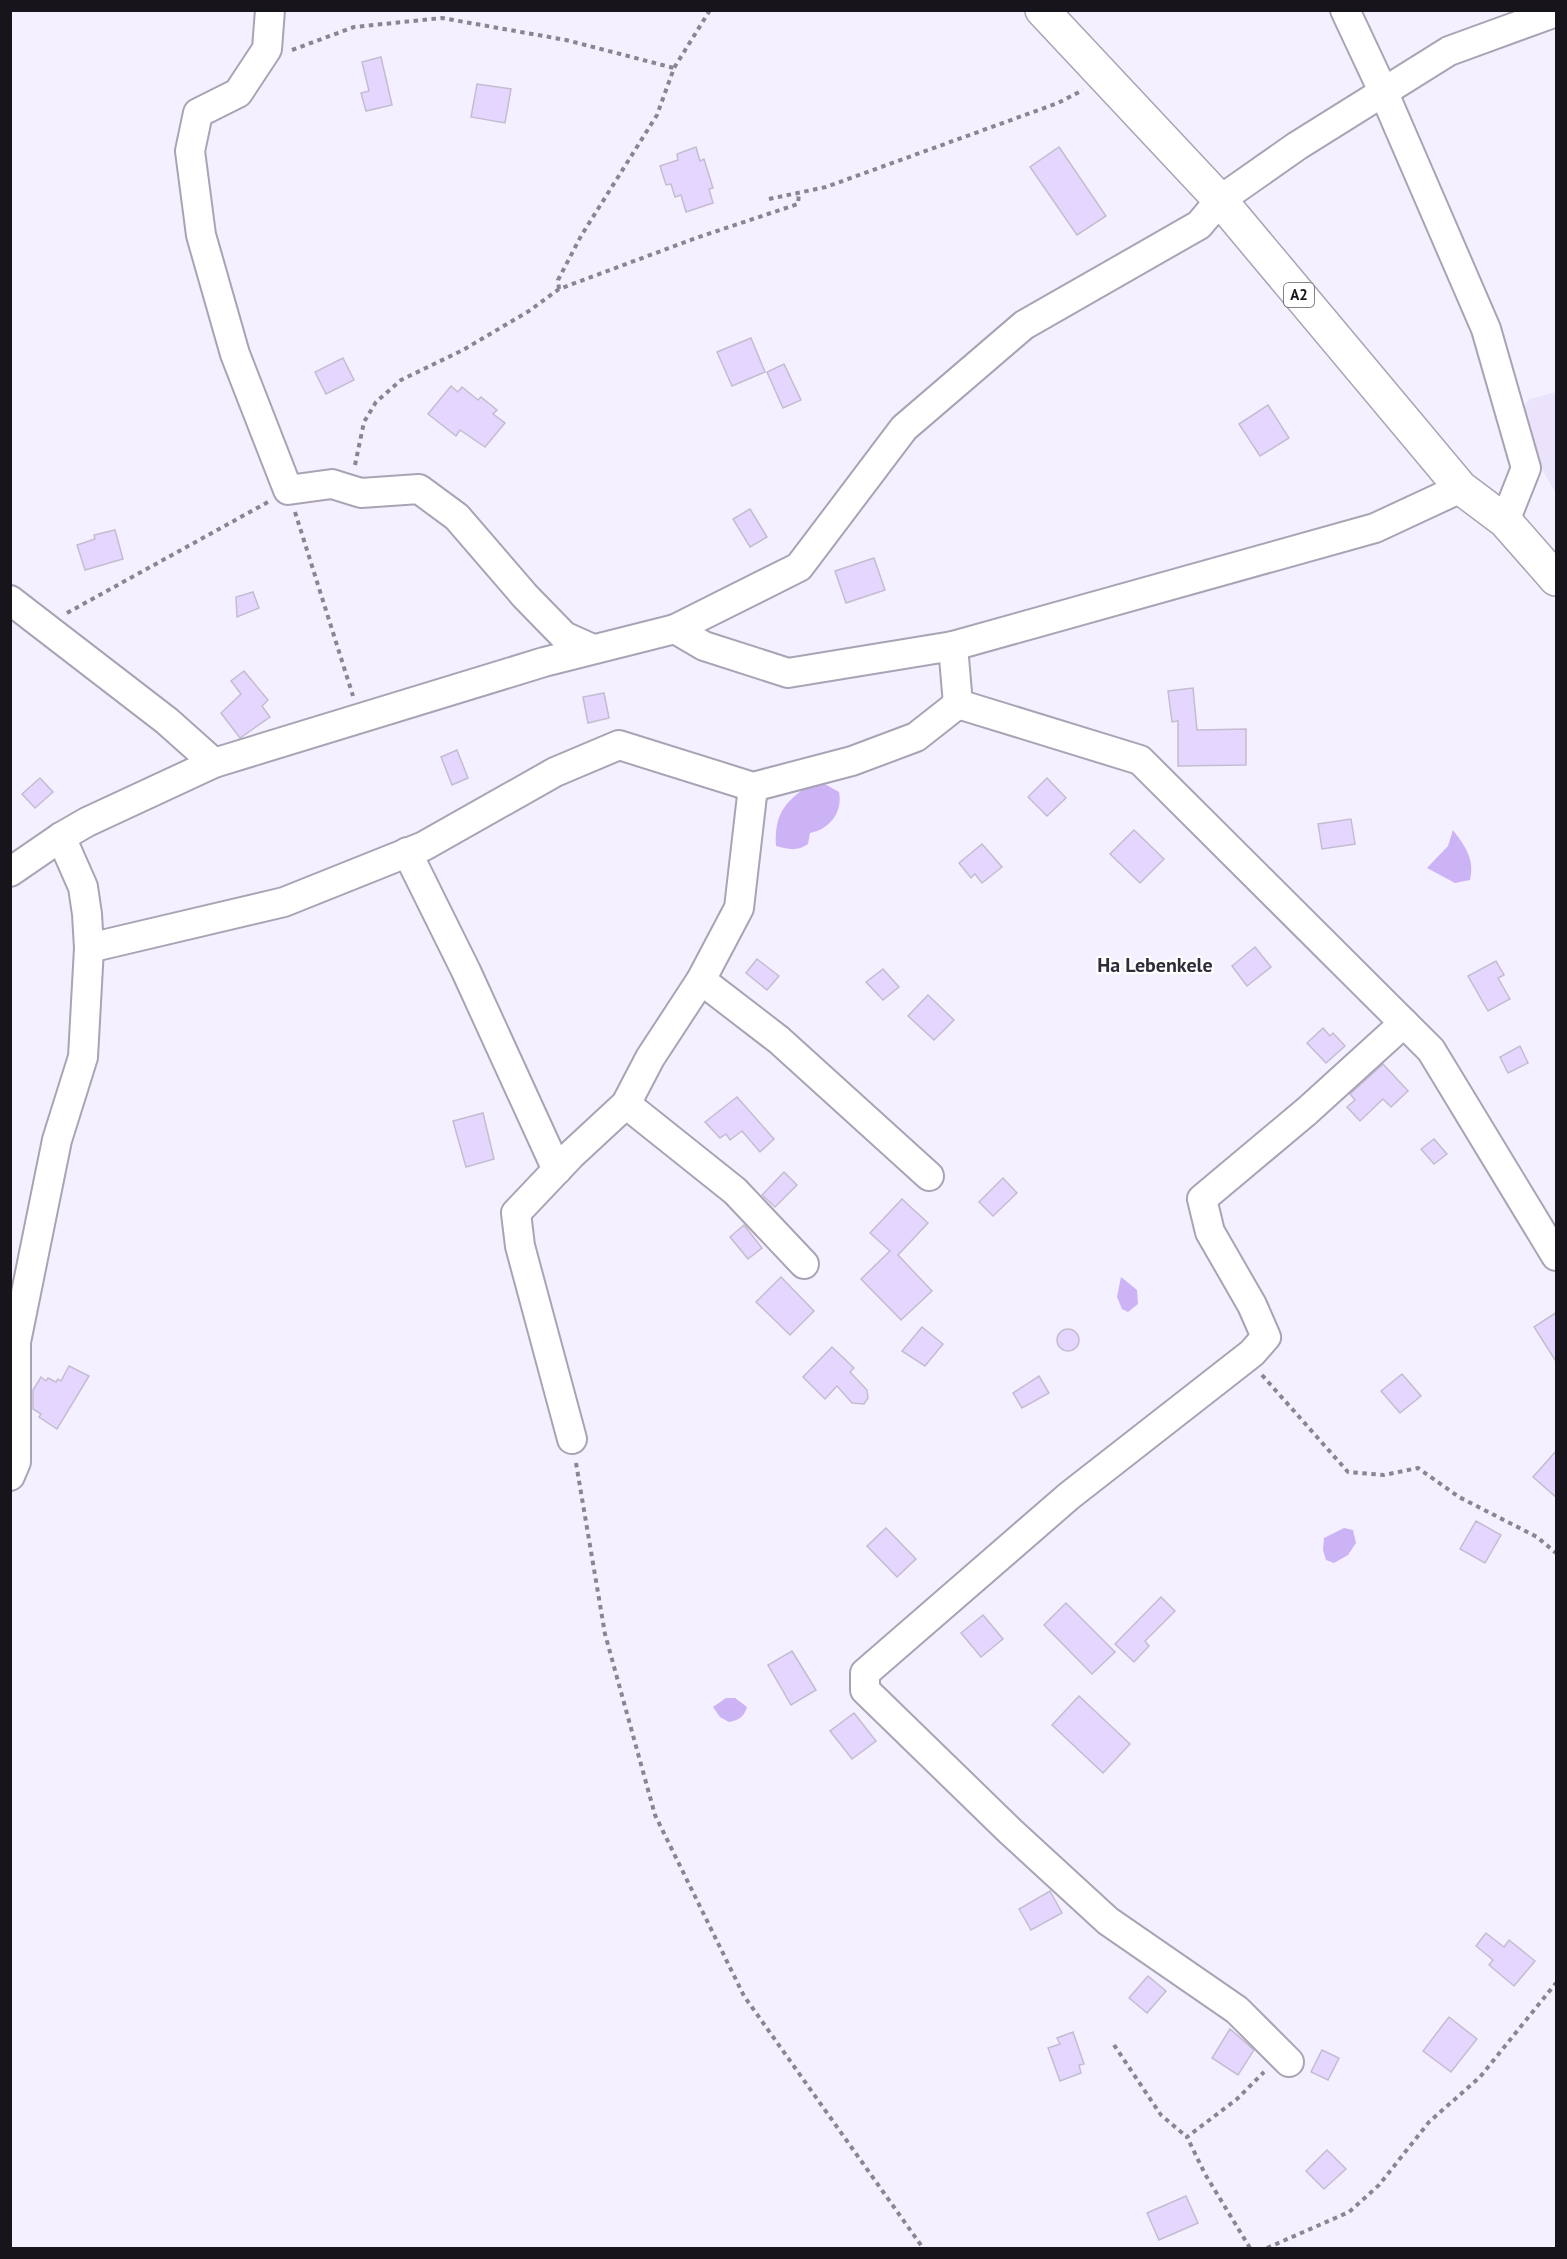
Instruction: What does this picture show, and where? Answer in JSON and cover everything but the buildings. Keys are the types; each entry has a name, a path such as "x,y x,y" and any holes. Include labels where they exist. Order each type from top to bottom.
{"main road":[{"name":"A2","path":"1042,10 1220,200 1461,488 1505,521 1557,579"}],"street":[{"path":"270,10 267,49 238,93 198,113 190,151 201,235 235,354 288,490 332,484 361,493 419,489 457,517 525,596 564,636 592,650"},
{"path":"1345,10 1383,91 1486,329 1526,468 1505,521"},
{"path":"10,872 61,837 214,763 361,720 544,662 675,629 799,567 904,428 1024,325 1199,225 1220,200 1297,146 1449,51 1557,12"},
{"path":"675,629 704,646 788,673 953,646 1375,528 1461,488"},
{"path":"10,600 167,721 214,763"},
{"path":"953,646 958,704"},
{"path":"89,948 284,902 407,852 555,772 620,745 753,787 852,761 916,737 958,704"},
{"path":"958,704 1140,760 1431,1050 1556,1253"},
{"path":"572,1439 520,1246 516,1213 626,1104 650,1058 701,980 739,908 753,787"},
{"path":"10,1476 16,1462 16,1342 57,1140 83,1057 89,948 83,887 61,837"},
{"path":"407,852 466,971 557,1170"},
{"path":"701,980 779,1040 930,1176"},
{"path":"1285,2058 1237,2010 1108,1921 1010,1832 865,1690 865,1673 1069,1496 1242,1361 1266,1337 1252,1305 1210,1232 1202,1199 1307,1111 1404,1023"},
{"path":"626,1104 735,1191 804,1264"}],"path":[{"path":"559,289 558,280 581,236 657,115 674,68 710,10"},
{"path":"267,49 294,50 354,27 442,18 566,40 674,68"},
{"path":"769,199 826,187 1058,103 1105,78"},
{"path":"349,489 364,422 376,402 401,380 463,350 529,311 559,289 696,238 798,204 799,193"},
{"path":"44,627 288,490 361,720"},
{"path":"1242,1361 1263,1376 1348,1472 1384,1475 1418,1468 1459,1497 1537,1538 1557,1553"},
{"path":"572,1439 605,1634 655,1815 744,1996 923,2248"},
{"path":"1267,2248 1349,2212 1379,2185 1429,2122 1480,2077 1557,1983"},
{"path":"1114,2045 1161,2115 1187,2137 1205,2174 1250,2248"},
{"path":"1187,2137 1285,2058"}],"shaded area":[{"path":"1556,392 1556,493 1539,465 1521,409 1530,399"},
{"path":"813,782 821,782 839,792 837,813 824,828 810,833 808,844 804,847 792,849 776,846 777,824 784,808 789,801"},
{"path":"1453,830 1465,847 1471,866 1470,880 1455,883 1427,868 1448,846"},
{"path":"1121,1277 1137,1290 1138,1304 1128,1312 1122,1309 1117,1297"},
{"path":"1344,1528 1353,1530 1356,1543 1348,1555 1334,1563 1326,1560 1323,1550 1324,1538"},
{"path":"726,1698 735,1698 747,1707 741,1718 729,1722 720,1717 713,1707"}],"district":[{"name":"Ha Lebenkele","path":"1155,965"}]}
